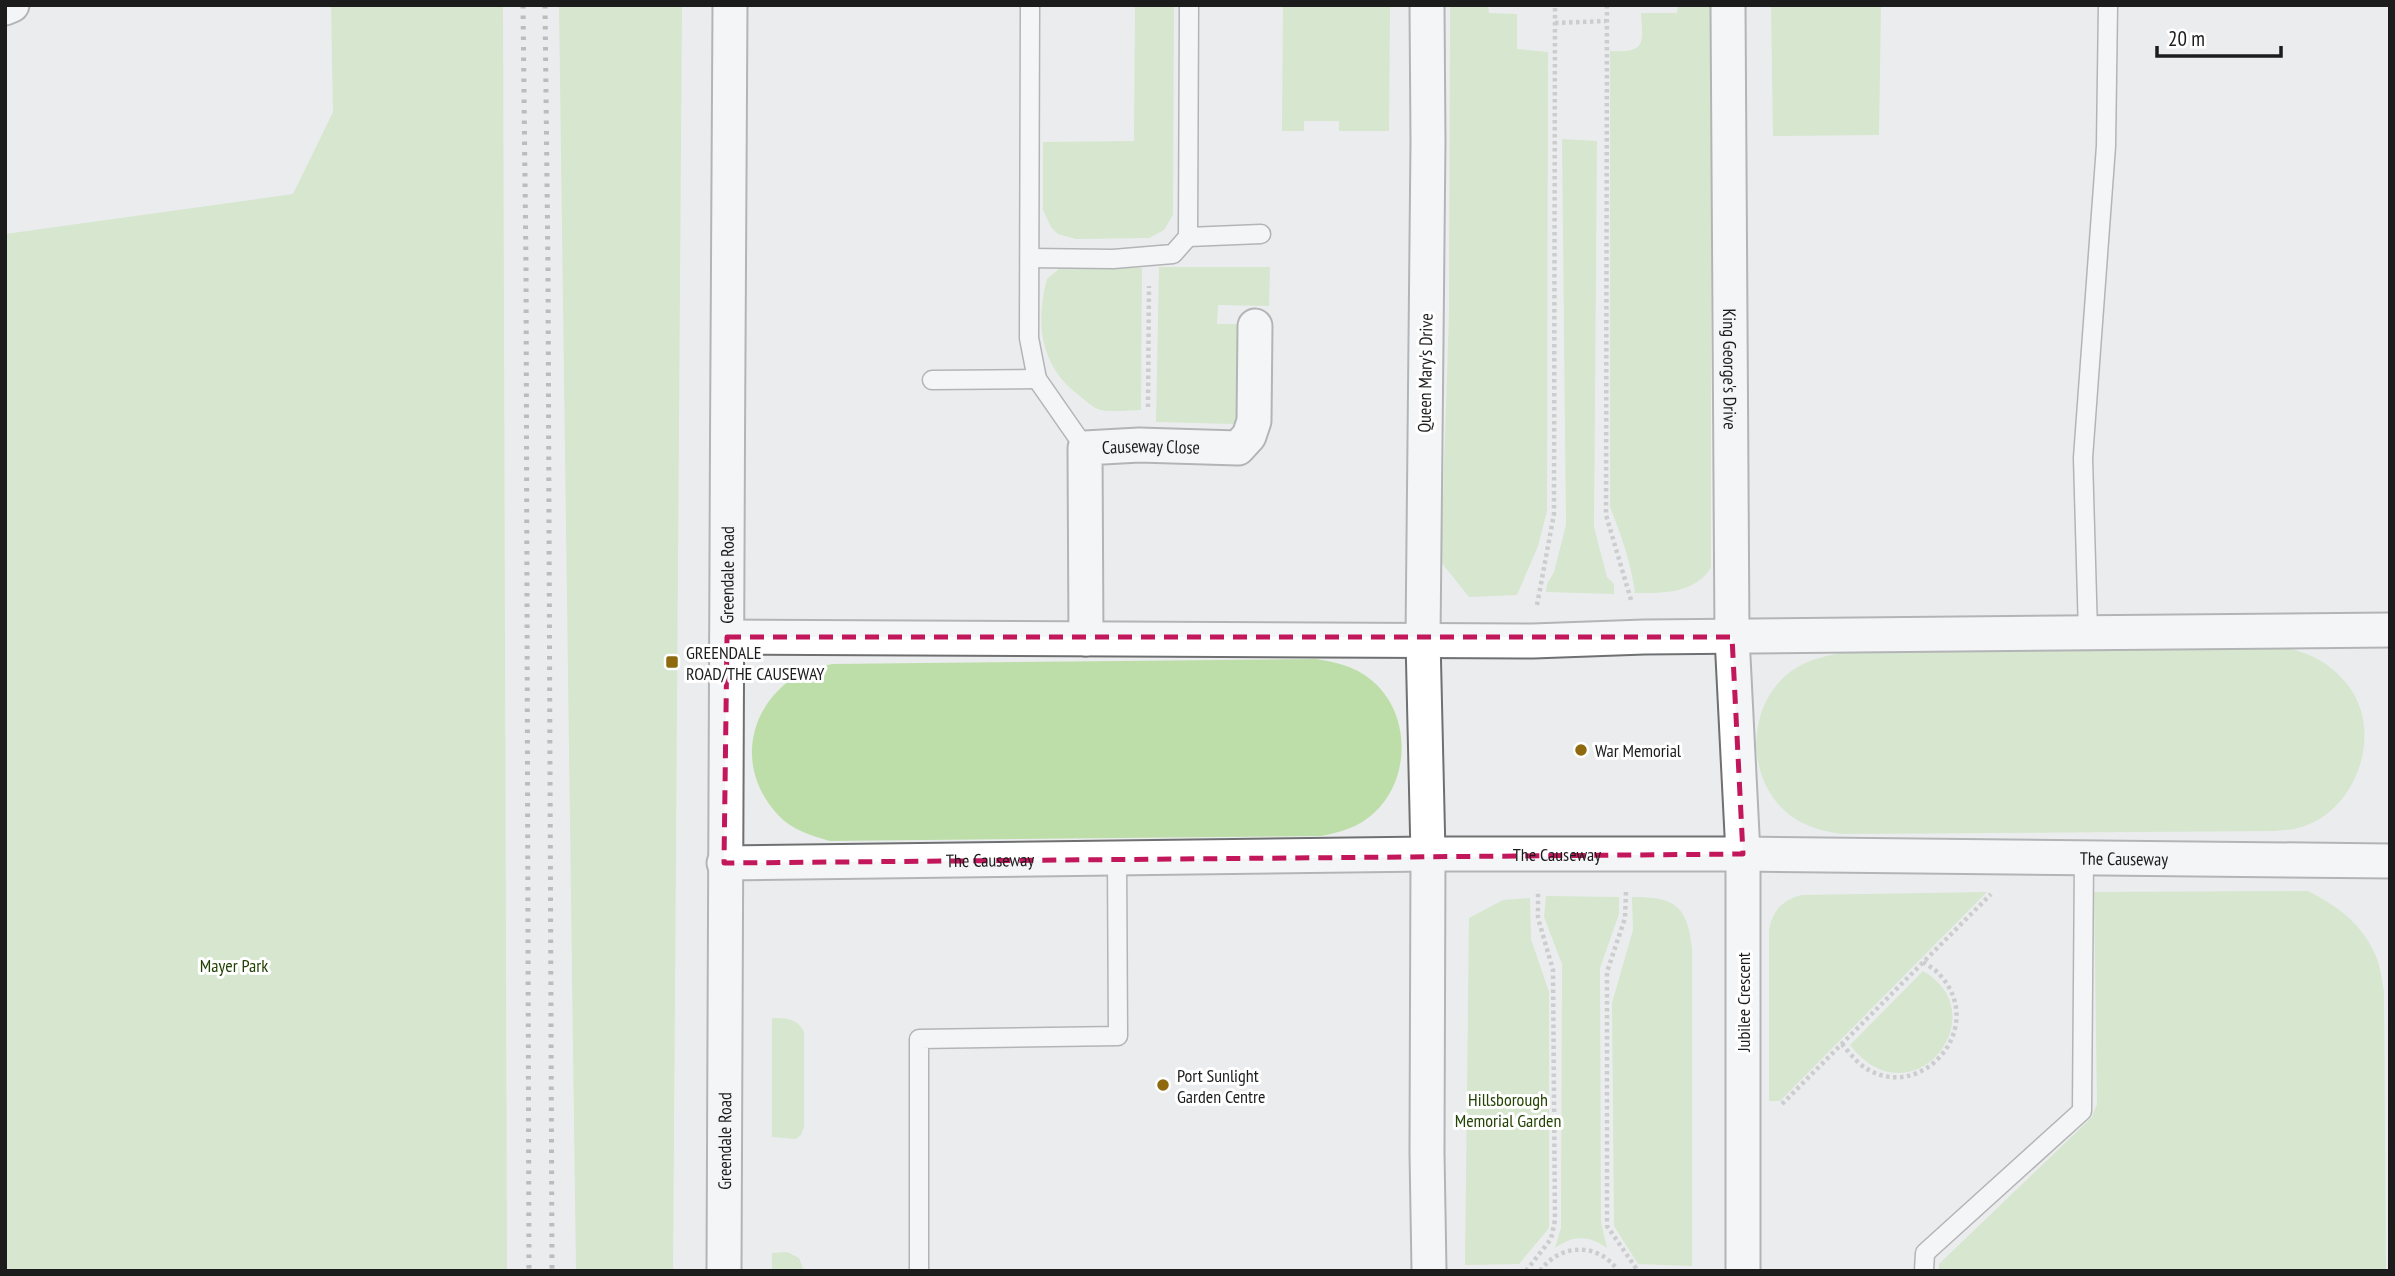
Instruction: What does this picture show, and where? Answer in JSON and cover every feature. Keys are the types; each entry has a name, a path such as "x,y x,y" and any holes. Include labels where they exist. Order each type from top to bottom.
{"street":[{"path":"5,8 12,5"},
{"name":"Greendale Road","path":"724,1271 730,5"},
{"name":"Queen Mary's Drive","path":"1427,5 1423,639 1428,855"},
{"name":"King George's Drive","path":"1728,5 1732,636 1737,733"},
{"name":"Causeway Close","path":"1086,639 1086,447 1238,448 1249,436 1254,421 1255,326"},
{"path":"727,637 1533,640 2390,630"},
{"name":"Jubilee Crescent","path":"1737,733 1743,853 1743,1271"},
{"name":"The Causeway","path":"724,863 1743,853 2390,861"},
{"path":"1428,855 1429,1271"}],"lane":[{"path":"1030,5 1029,338 1037,379 1086,447"},
{"path":"1030,258 1114,258 1173,254 1188,237 1189,5"},
{"path":"2088,633 2083,458 2106,146 2108,5"},
{"path":"1188,237 1261,234"},
{"path":"932,380 1037,379"},
{"path":"919,1271 919,1039 1118,1036 1117,858"},
{"path":"1924,1271 1924,1253 2082,1111 2084,858"}],"path":[{"path":"1533,640 1542,572 1554,514 1555,5"},
{"path":"1607,5 1606,515 1644,637"},
{"path":"1555,23 1606,21"},
{"path":"1147,446 1150,256"},
{"path":"1526,1271 1551,1239 1555,1220 1553,970 1538,918 1538,854"},
{"path":"1626,854 1625,918 1607,972 1607,1226 1638,1271"},
{"path":"1743,1106 1780,1106 2028,857"},
{"path":"1842,1044 1861,1065 1879,1074 1899,1076 1919,1073 1936,1062 1949,1048 1956,1029 1957,1009 1951,990 1940,973 1923,962"},
{"path":"1541,1271 1552,1257 1579,1249 1606,1257 1618,1271"}],"highlighted area":[{"path":"727,637 1732,637 1743,854 724,863"}],"green space":[{"name":"Mayer Park","path":"331,5 503,5 507,1271 5,1271 5,234 293,194 333,112"},
{"path":"559,5 682,5 673,1271 576,1271"},
{"path":"1135,5 1174,5 1173,215 1164,230 1149,238 1076,239 1058,234 1051,227 1043,210 1043,142 1134,141"},
{"path":"1283,5 1390,5 1389,131 1339,131 1339,121 1304,121 1304,131 1282,131"},
{"path":"1450,5 1488,5 1489,13 1517,14 1517,49 1548,52 1547,511 1538,546 1517,595 1469,597 1441,562 1449,312"},
{"path":"1678,5 1711,5 1711,568 1704,577 1687,587 1667,592 1635,593 1622,538 1610,507 1610,51 1630,50 1640,44 1641,13 1677,13"},
{"path":"1771,5 1881,5 1879,135 1773,136"},
{"path":"1562,139 1597,141 1594,527 1607,577 1614,584 1614,594 1546,592 1566,525"},
{"path":"1159,267 1270,267 1269,306 1218,305 1217,324 1241,324 1240,413 1234,424 1156,422"},
{"path":"1060,268 1142,268 1141,410 1107,411 1096,408 1056,372 1044,343 1041,312 1047,279"},
{"path":"2278,646 2308,654 2332,669 2347,684 2358,703 2364,724 2364,745 2359,767 2350,787 2338,804 2321,818 2299,828 2275,831 1841,834 1815,828 1791,816 1776,801 1765,783 1758,763 1756,742 1759,721 1777,684 1799,666 1831,655 1845,652"},
{"path":"1316,659 1357,671 1384,693 1399,726 1402,745 1395,782 1374,813 1349,828 1321,836 830,841 802,832 778,815 764,797 752,758 753,738 759,719 769,702 783,686 801,673 832,664"},
{"path":"2308,891 2340,911 2358,927 2372,947 2380,971 2384,991 2386,1271 1939,1271 1939,1264 2092,1117 2097,1104 2094,892"},
{"path":"1987,892 1780,1101 1769,1101 1769,931 1779,907 1802,895"},
{"path":"1546,896 1619,897 1619,914 1600,968 1601,1222 1607,1248 1581,1238 1555,1248 1561,1228 1562,964 1544,917"},
{"path":"1632,897 1659,899 1677,907 1687,922 1690,934 1692,1266 1638,1264 1614,1226 1612,1003 1633,930"},
{"name":"Hillsborough Memorial Garden","path":"1530,898 1531,939 1549,992 1549,1228 1519,1264 1465,1265 1469,918 1503,900"},
{"path":"1923,971 1944,990 1952,1012 1949,1035 1938,1054 1920,1068 1898,1073 1874,1066 1850,1045"},
{"path":"772,1018 794,1021 804,1032 804,1127 796,1139 772,1137"},
{"path":"787,1252 799,1258 804,1271 772,1271 772,1253"}],"railway":[{"path":"523,5 529,1271"},
{"path":"545,5 552,1271"}],"place":[{"name":"GREENDALE ROAD/THE CAUSEWAY","path":"672,662"},
{"name":"War Memorial","path":"1581,750"},
{"name":"Port Sunlight Garden Centre","path":"1163,1085"}]}
